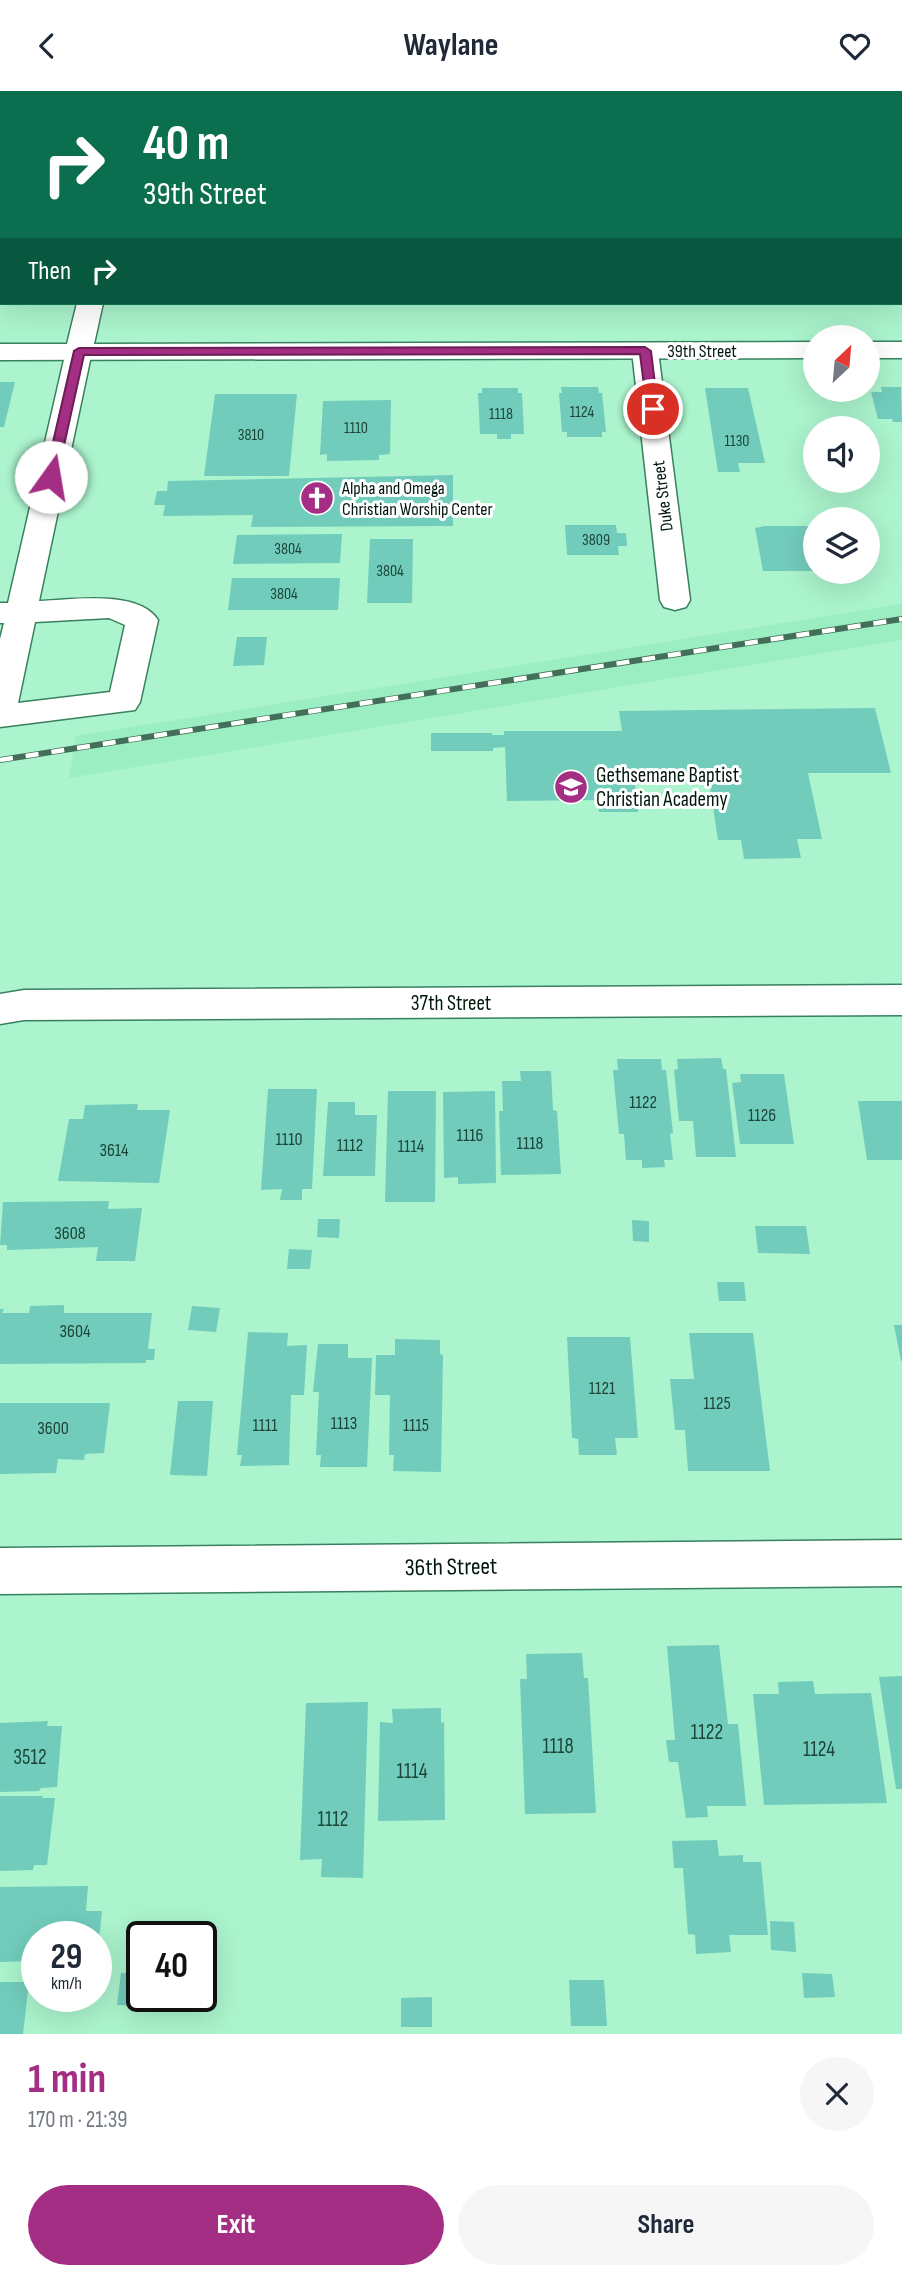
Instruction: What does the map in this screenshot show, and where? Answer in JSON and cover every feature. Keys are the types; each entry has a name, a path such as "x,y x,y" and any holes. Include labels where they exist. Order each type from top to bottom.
{"street":[{"path":"0,711 11,613 90,305"},
{"path":"880,350 902,350"},
{"name":"Duke Street","path":"645,351 675,600"},
{"name":"39th Street","path":"0,352 803,351"},
{"path":"0,716 124,702 142,620 112,608 11,613"},
{"name":"37th Street","path":"0,1009 24,1005 902,1000"},
{"name":"36th Street","path":"0,1571 902,1563"}],"shaded area":[{"path":"902,604 902,640 69,778 76,736"}],"building":[{"path":"0,382 15,382 4,427 0,427"},
{"path":"561,387 598,387 599,393 602,393 606,432 602,432 602,437 567,437 567,432 562,432 559,393 562,393"},
{"path":"881,387 901,387 902,422 880,419 877,416 874,403 880,403"},
{"path":"482,388 518,388 518,393 522,393 524,434 511,434 511,439 497,439 497,434 480,434 478,393 482,393"},
{"path":"705,388 748,388 765,463 738,463 740,472 718,472"},
{"path":"215,394 297,394 289,476 204,476"},
{"path":"391,400 390,454 379,455 379,460 327,461 327,454 320,455 323,401"},
{"path":"453,475 453,526 251,527 253,515 163,516 165,505 154,505 157,491 167,491 168,481"},
{"path":"565,525 616,525 617,533 626,533 627,546 618,546 619,555 567,555"},
{"path":"803,526 803,571 763,571 755,528"},
{"path":"342,534 340,563 233,564 237,535"},
{"path":"370,539 413,539 412,603 367,603"},
{"path":"232,578 340,578 338,610 228,610"},
{"path":"237,637 267,637 264,665 233,666"},
{"name":"Gethsemane Baptist Christian Academy","path":"875,708 891,773 808,773 822,839 797,839 801,858 744,859 741,840 718,840 708,774 634,775 638,812 599,812 598,800 507,801 505,747 493,748 493,751 431,751 431,733 504,735 504,731 622,731 619,711"},
{"path":"721,1058 723,1069 726,1069 736,1157 696,1157 693,1121 679,1121 674,1070 678,1069 677,1059"},
{"path":"617,1059 661,1059 662,1070 666,1070 673,1160 664,1160 665,1167 642,1168 642,1160 626,1160 624,1134 619,1134 613,1070 618,1070"},
{"path":"520,1071 551,1071 553,1110 557,1111 561,1174 501,1175 499,1111 503,1111 502,1081 521,1081"},
{"path":"740,1074 784,1074 794,1144 740,1144 732,1083 741,1082"},
{"path":"268,1089 317,1089 312,1189 302,1189 302,1200 280,1200 282,1189 261,1190"},
{"path":"388,1091 436,1091 435,1202 385,1202"},
{"path":"495,1091 496,1183 458,1184 458,1177 444,1178 443,1092"},
{"path":"858,1101 902,1101 902,1160 867,1160"},
{"path":"328,1102 355,1102 355,1115 377,1115 375,1176 323,1176"},
{"path":"138,1104 137,1110 170,1110 159,1183 58,1181 69,1119 83,1119 85,1105"},
{"path":"109,1201 108,1209 142,1208 135,1261 96,1261 98,1247 7,1250 7,1245 0,1245 3,1202"},
{"path":"318,1219 340,1219 339,1238 317,1237"},
{"path":"632,1220 649,1221 649,1242 633,1241"},
{"path":"755,1226 806,1226 810,1254 758,1253"},
{"path":"289,1249 312,1250 310,1269 287,1269"},
{"path":"717,1282 744,1282 746,1301 719,1301"},
{"path":"64,1305 64,1313 152,1313 148,1349 155,1349 154,1360 146,1360 146,1363 0,1364 0,1309 4,1309 2,1313 29,1313 30,1306"},
{"path":"192,1306 220,1308 216,1332 188,1330"},
{"path":"894,1325 902,1325 902,1361 901,1361"},
{"path":"248,1332 288,1333 287,1346 307,1345 304,1395 291,1395 289,1465 240,1466 242,1455 237,1455"},
{"path":"689,1333 753,1333 770,1471 688,1471 685,1430 675,1430 670,1379 694,1379"},
{"path":"567,1337 630,1337 638,1438 615,1438 617,1455 579,1455 578,1439 572,1438"},
{"path":"395,1339 440,1340 440,1354 443,1355 441,1472 393,1471 394,1455 389,1455 390,1395 375,1395 376,1355 395,1355"},
{"path":"318,1344 348,1344 348,1358 372,1358 367,1467 320,1467 321,1455 316,1455 319,1392 313,1392"},
{"path":"178,1401 213,1401 207,1476 170,1475"},
{"path":"0,1403 110,1403 104,1453 85,1454 84,1460 58,1459 56,1473 0,1474"},
{"path":"719,1645 728,1724 738,1724 746,1806 707,1806 708,1817 686,1818 678,1762 669,1762 666,1740 675,1740 667,1646"},
{"path":"582,1653 584,1678 588,1678 596,1813 525,1814 520,1679 527,1679 526,1654"},
{"path":"902,1676 902,1789 896,1789 879,1677"},
{"path":"813,1681 815,1694 871,1693 887,1803 764,1805 753,1694 779,1694 778,1682"},
{"path":"368,1702 363,1878 321,1877 322,1859 300,1860 306,1703"},
{"path":"441,1708 441,1723 444,1722 445,1820 378,1821 380,1722 393,1723 392,1709"},
{"path":"48,1721 47,1726 62,1726 57,1787 41,1788 39,1791 0,1792 0,1723"},
{"path":"0,1796 55,1798 47,1865 34,1865 33,1870 0,1871"},
{"path":"717,1840 719,1856 743,1855 743,1862 761,1862 768,1935 729,1935 731,1952 696,1954 695,1935 688,1934 683,1868 674,1868 672,1841"},
{"path":"88,1886 86,1911 102,1911 101,1921 21,1921 21,1961 0,1962 0,1887"},
{"path":"770,1921 794,1922 796,1952 771,1950"},
{"path":"121,1973 126,1973 126,2005 117,2005"},
{"path":"802,1973 832,1974 835,1997 804,1998"},
{"path":"569,1980 604,1980 607,2026 571,2026"},
{"path":"0,1982 21,1982 21,2012 26,2012 23,2034 0,2034"},
{"path":"432,1997 432,2027 401,2027 401,1998"}],"railway":[{"path":"0,760 902,619"}],"place":[{"name":"Alpha and Omega Christian Worship Center","path":"317,498"},
{"name":"Gethsemane Baptist Christian Academy","path":"571,787"}],"route":[{"path":"51,477 79,351 645,351 653,409"}]}
